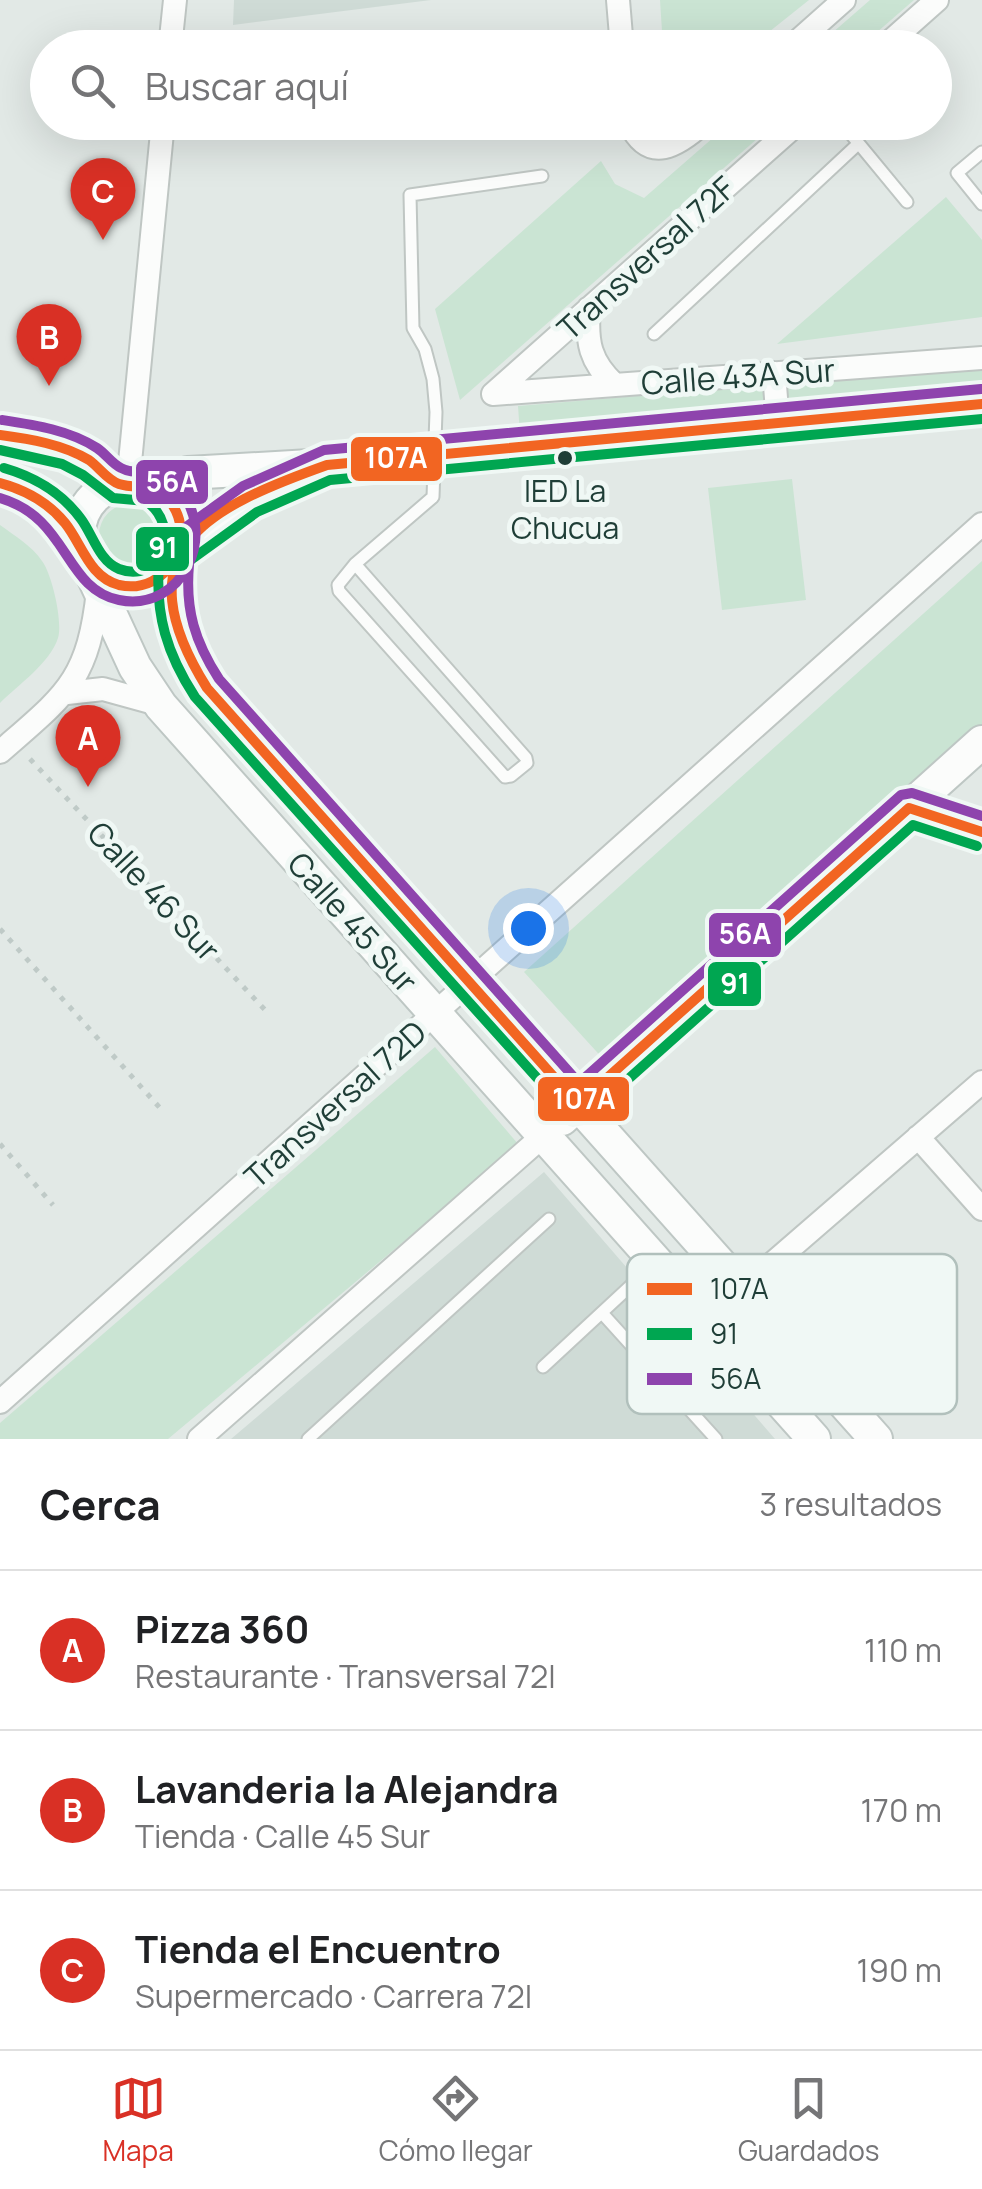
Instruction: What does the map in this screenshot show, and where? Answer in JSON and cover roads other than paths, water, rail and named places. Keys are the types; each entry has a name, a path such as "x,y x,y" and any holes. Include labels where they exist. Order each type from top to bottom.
{"street":[{"path":"172,30 175,0"},
{"path":"618,0 620,30"},
{"path":"810,30 844,0"},
{"path":"903,30 936,0"},
{"path":"130,483 161,140"},
{"name":"Transversal 72F","path":"640,140 659,148 671,147 680,140"},
{"name":"Transversal 72F","path":"493,394 779,140"},
{"path":"590,308 588,347 594,363 615,386"},
{"name":"Calle 43A Sur","path":"493,394 982,358"},
{"path":"774,374 778,423"},
{"name":"Calle 43A Sur","path":"130,483 188,473 326,465 982,404"},
{"path":"0,435 28,438 73,453 130,483 159,490 172,502 180,516 178,556 162,576 129,587 112,583 88,565"},
{"name":"Calle 43A Sur","path":"178,556 234,506 263,489 326,465"},
{"name":"Calle 45 Sur","path":"0,483 35,496 54,511 88,565 135,667 161,706 649,1254"},
{"path":"6,746 67,692 88,646 88,565 79,529 91,500 130,483"},
{"name":"Transversal 72D","path":"0,1402 982,524"},
{"name":"Calle 45 Sur","path":"178,556 171,596 178,636 207,688 712,1254"},
{"path":"67,692 103,689 161,706"},
{"path":"199,1439 982,742"},
{"path":"909,808 982,832"},
{"path":"783,1254 982,1082"},
{"path":"918,1137 982,1208"},
{"name":"Calle 45 Sur","path":"792,1414 814,1439"},
{"name":"Calle 45 Sur","path":"854,1414 876,1439"}],"lane":[{"path":"855,140 907,202"},
{"path":"654,334 858,144"},
{"path":"982,152 957,173 982,204"},
{"path":"355,564 526,758 526,763 512,776 505,777 339,591 338,585 355,564 433,497 433,379 425,350 413,328 410,195 542,176"},
{"path":"308,1439 549,1218"},
{"path":"543,1368 627,1289"},
{"path":"602,1312 627,1340"},
{"path":"694,1414 716,1439"}],"place":[{"name":"Tienda el Encuentro","path":"103,240"},
{"name":"Lavanderia la Alejandra","path":"49,386"},
{"name":"IED La Chucua","path":"565,458"},
{"name":"Pizza 360","path":"88,787"}]}
